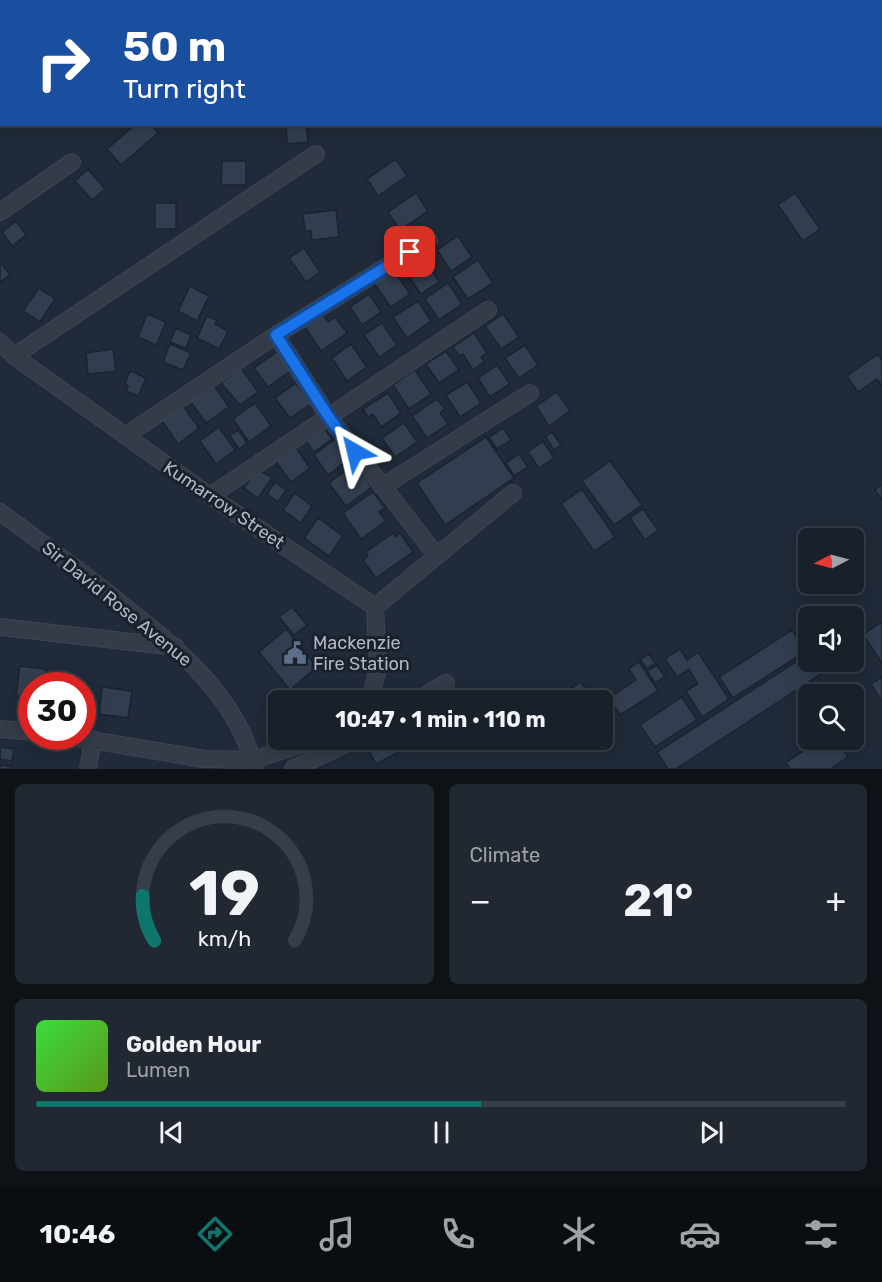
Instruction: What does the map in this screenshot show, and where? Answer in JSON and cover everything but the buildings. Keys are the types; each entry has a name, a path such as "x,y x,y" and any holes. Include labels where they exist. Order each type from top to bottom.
{"street":[{"path":"14,356 316,154"},
{"path":"0,212 72,162"},
{"path":"125,436 276,335 429,240"},
{"path":"210,496 488,310"},
{"path":"276,335 328,416 436,555"},
{"name":"Kumarrow Street","path":"0,342 14,356 125,436 375,607"},
{"path":"382,487 530,393"},
{"path":"372,690 378,668 375,607 513,493"},
{"name":"Sir David Rose Avenue","path":"0,512 72,564 177,647 209,681 235,718 254,765"},
{"path":"0,627 177,647"},
{"path":"434,690 446,683"},
{"path":"0,729 18,731"},
{"path":"96,740 204,759 254,765 291,750"},
{"path":"88,769 91,750"},
{"path":"293,769 333,750"}],"place":[{"name":"Mackenzie Fire Station","path":"295,653"}],"route":[{"path":"355,452 328,416 276,335 410,252"}]}
